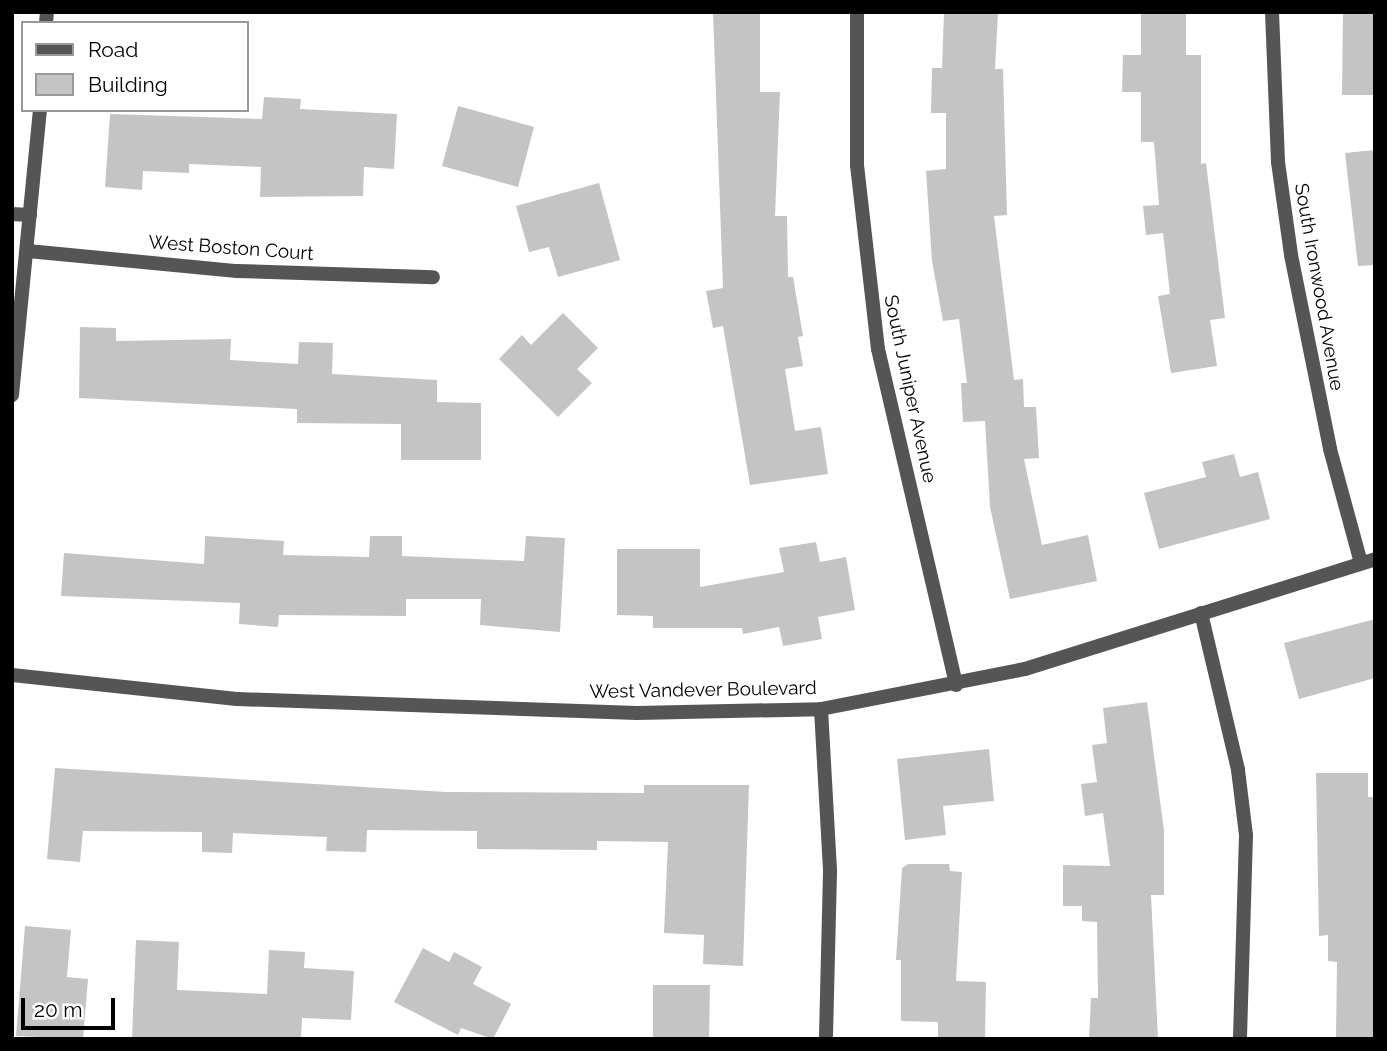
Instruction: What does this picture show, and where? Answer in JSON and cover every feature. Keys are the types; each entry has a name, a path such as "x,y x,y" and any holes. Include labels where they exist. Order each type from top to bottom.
{"street":[{"name":"South Juniper Avenue","path":"857,12 857,166 878,349 956,685"},
{"name":"South Ironwood Avenue","path":"1272,12 1278,162 1291,255 1330,449 1368,561"},
{"path":"12,395 40,112"},
{"path":"12,214 30,215"},
{"name":"West Boston Court","path":"27,251 237,271 433,277"},
{"name":"West Vandever Boulevard","path":"12,675 237,699 637,713 821,709 956,685 1368,561"},
{"path":"1202,613 1238,770 1246,835 1240,1039"},
{"path":"821,709 830,872 826,1039"}],"building":[{"path":"713,12 760,12 760,92 780,92 775,216 787,216 788,277 793,277 803,336 798,337 803,366 785,369 795,431 821,427 828,474 750,485 723,326 713,328 706,291 723,288"},
{"path":"944,12 998,12 995,69 1003,69 1007,215 994,216 1014,380 1023,379 1024,407 1036,407 1039,458 1024,459 1042,545 1088,535 1097,581 1010,599 990,507 985,421 963,422 961,383 967,383 959,319 943,321 932,261 926,171 946,169 946,113 931,113 932,68 942,68"},
{"path":"1141,12 1186,12 1186,55 1201,55 1201,164 1206,163 1225,318 1210,320 1217,366 1171,373 1158,296 1170,294 1163,233 1146,235 1143,206 1159,205 1154,142 1141,142 1141,92 1122,92 1123,55 1141,55"},
{"path":"1343,12 1375,12 1375,95 1342,95"},
{"path":"264,97 301,99 300,109 397,114 394,169 364,167 363,196 260,197 261,167 189,164 189,173 143,171 142,190 105,187 110,114 262,119"},
{"path":"458,106 534,127 518,187 442,166"},
{"path":"1375,150 1375,265 1358,266 1345,153"},
{"path":"599,183 620,260 558,277 549,247 529,252 516,206"},
{"path":"563,313 598,348 577,369 592,383 558,417 499,359 522,335 531,345"},
{"path":"80,327 116,328 116,341 231,339 230,360 298,364 299,342 333,343 332,374 437,380 437,402 481,403 481,460 401,460 401,424 297,423 297,409 79,398"},
{"path":"1234,454 1240,477 1258,472 1270,519 1159,549 1144,493 1206,477 1202,462"},
{"path":"205,536 284,541 283,555 369,557 370,536 402,536 402,556 524,561 526,536 565,538 560,632 480,625 481,599 406,599 406,616 279,615 278,627 239,624 240,603 61,596 64,553 204,564"},
{"path":"816,542 820,562 846,557 855,610 818,617 822,639 783,646 779,627 743,634 742,628 653,628 653,616 617,615 617,549 700,549 700,587 784,572 779,548"},
{"path":"1375,619 1375,678 1299,699 1284,643"},
{"path":"1147,702 1164,831 1164,895 1151,895 1158,1039 1089,1039 1091,998 1098,998 1097,922 1082,921 1082,906 1063,906 1063,865 1110,866 1103,813 1085,816 1081,784 1097,782 1092,745 1107,743 1103,708"},
{"path":"989,749 994,801 943,806 946,835 905,840 897,759"},
{"path":"55,768 446,792 644,793 644,785 749,785 743,966 703,964 704,935 664,933 668,842 597,841 597,850 477,849 477,831 367,830 366,852 326,851 327,837 233,833 232,853 202,852 202,832 83,831 80,862 47,859"},
{"path":"1316,773 1368,773 1368,797 1375,797 1375,1039 1336,1039 1337,962 1328,961 1328,935 1319,936"},
{"path":"908,864 949,864 950,871 962,872 956,981 986,982 985,1039 938,1039 938,1022 901,1021 901,960 896,960 902,868"},
{"path":"25,926 71,930 67,977 88,979 83,1039 16,1036"},
{"path":"136,940 179,942 177,990 267,994 269,950 305,952 304,968 354,971 351,1020 302,1018 301,1039 132,1039"},
{"path":"423,948 449,962 454,952 482,967 473,984 511,1004 493,1039 461,1028 458,1035 394,1002"},
{"path":"653,985 710,985 709,1039 653,1039"}]}
